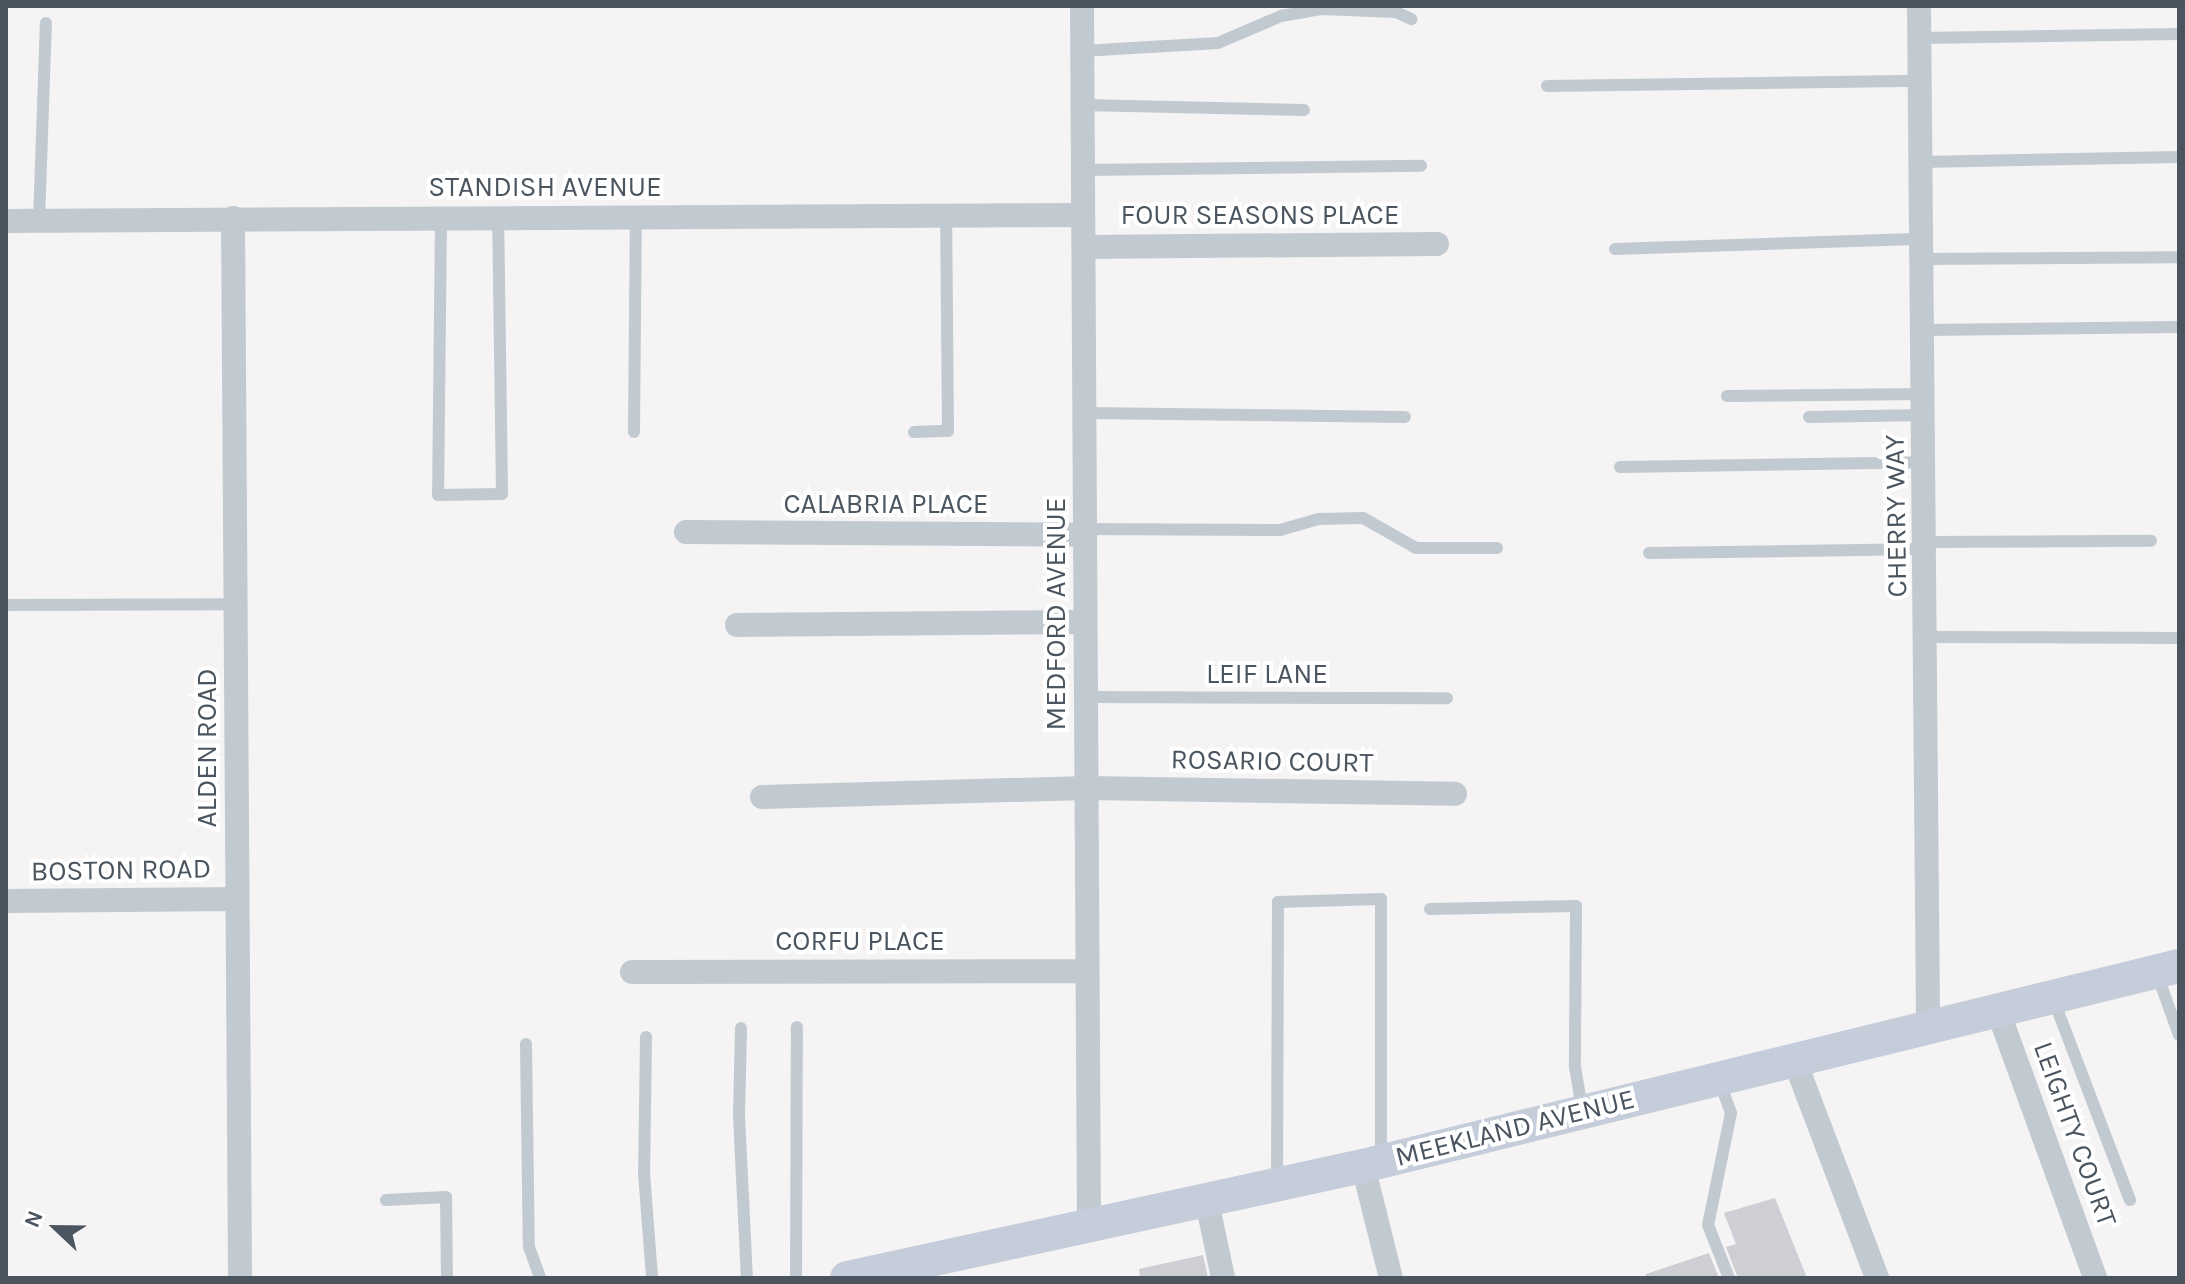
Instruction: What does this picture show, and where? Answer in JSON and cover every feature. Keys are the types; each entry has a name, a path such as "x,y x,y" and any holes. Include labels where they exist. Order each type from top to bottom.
{"main road":[{"name":"MEEKLAND AVENUE","path":"847,1278 1206,1197 1372,1164 1928,1025 2167,969"}],"street":[{"name":"MEDFORD AVENUE","path":"1082,6 1089,1223"},
{"name":"CHERRY WAY","path":"1919,6 1927,545 1928,1025"},
{"name":"STANDISH AVENUE","path":"6,221 1083,215"},
{"name":"ALDEN ROAD","path":"233,218 240,1278"},
{"name":"FOUR SEASONS PLACE","path":"1084,247 1437,244"},
{"name":"CALABRIA PLACE","path":"686,532 1085,532"},
{"path":"737,625 1085,622"},
{"name":"ROSARIO COURT","path":"762,797 1087,788 1455,794"},
{"name":"BOSTON ROAD","path":"6,901 237,899"},
{"name":"CORFU PLACE","path":"632,972 1087,971"},
{"name":"LEIGHTY COURT","path":"1998,1011 2095,1278"},
{"path":"1794,1059 1877,1278"},
{"path":"1372,1164 1391,1278"},
{"path":"1206,1197 1223,1278"}],"lane":[{"path":"1082,51 1218,43 1281,16 1322,9 1396,12 1411,19"},
{"path":"39,221 46,23"},
{"path":"1920,38 2179,34"},
{"path":"1547,86 1920,81"},
{"path":"1083,105 1304,110"},
{"path":"1921,162 2179,157"},
{"path":"1083,170 1421,166"},
{"path":"914,432 948,431 946,216"},
{"path":"441,217 438,495 502,494 498,218"},
{"path":"634,432 636,218"},
{"path":"1615,249 1922,249 2179,257"},
{"path":"1924,330 2179,327"},
{"path":"1727,396 1925,404"},
{"path":"1809,417 1925,404"},
{"path":"1085,413 1405,417"},
{"path":"1620,467 1926,462"},
{"path":"1085,532 1280,530 1319,519 1363,518 1416,548 1497,548"},
{"path":"1649,553 2151,541"},
{"path":"6,605 236,604"},
{"path":"1927,637 2179,638"},
{"name":"LEIF LANE","path":"1086,697 1447,698"},
{"path":"1277,1183 1278,902 1381,899 1372,1164"},
{"path":"1430,909 1576,906 1575,1067 1583,1111"},
{"path":"2167,969 2179,1035"},
{"path":"2053,997 2130,1200"},
{"path":"796,1278 797,1027"},
{"path":"741,1028 739,1116 747,1278"},
{"path":"646,1037 644,1173 652,1278"},
{"path":"526,1044 529,1247 540,1278"},
{"path":"1718,1077 1731,1113 1708,1225 1729,1278"},
{"path":"386,1200 446,1197 447,1278"}],"building":[{"path":"1775,1198 1807,1278 1738,1278 1726,1247 1736,1244 1724,1213"},
{"path":"1709,1253 1719,1278 1646,1278 1646,1274"},
{"path":"1203,1255 1208,1278 1140,1278 1139,1269"}]}
